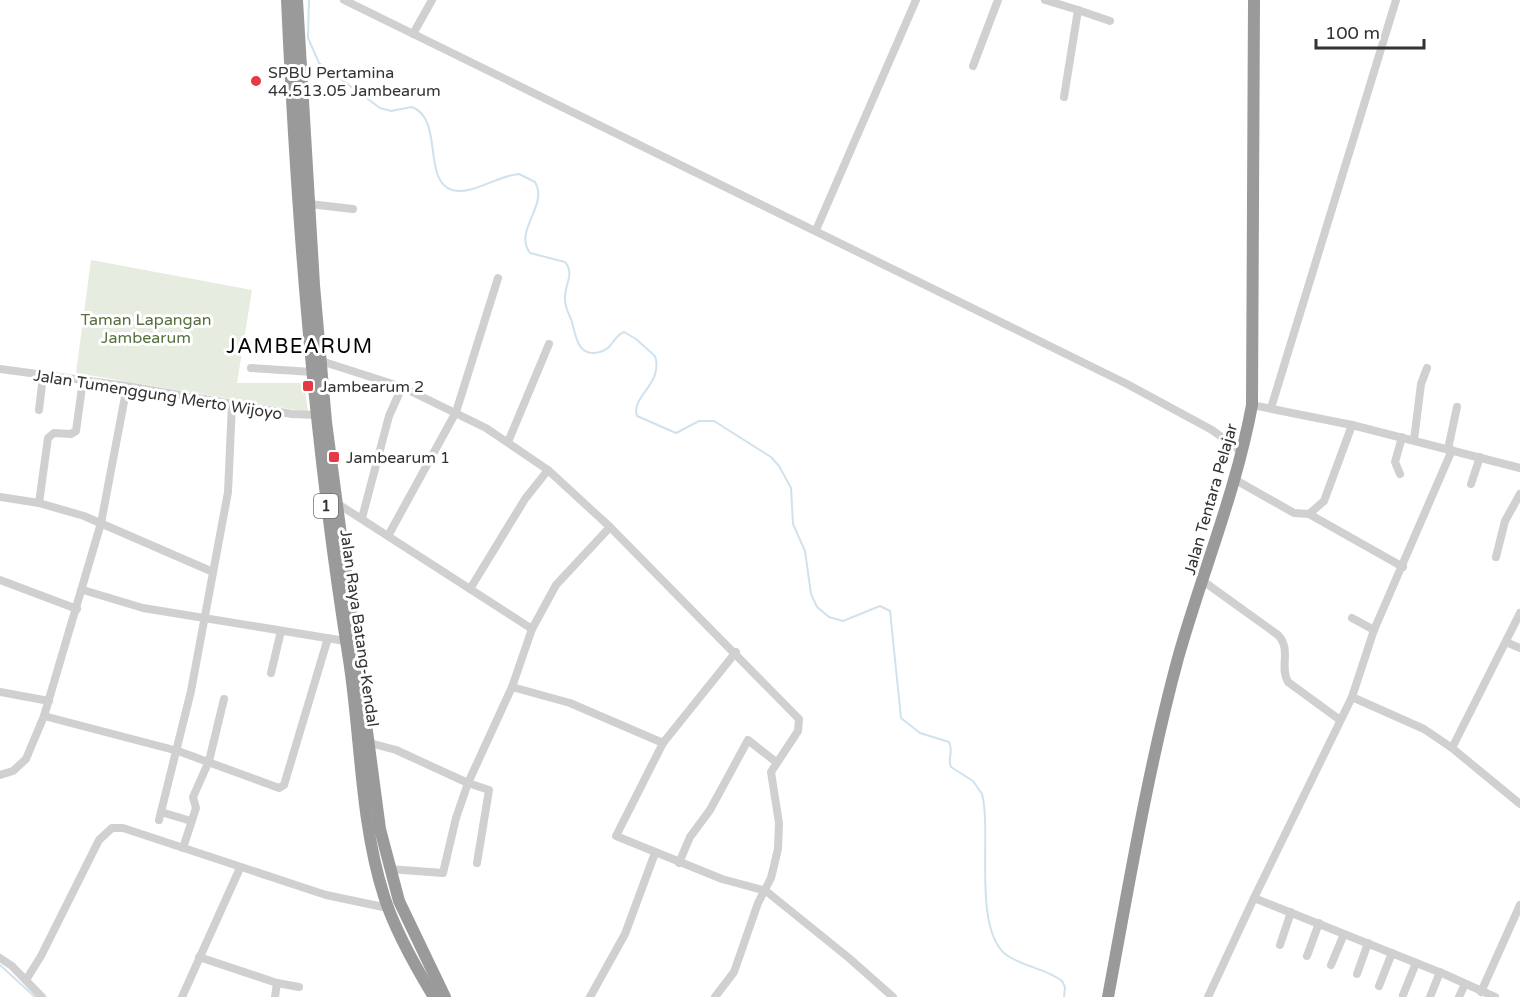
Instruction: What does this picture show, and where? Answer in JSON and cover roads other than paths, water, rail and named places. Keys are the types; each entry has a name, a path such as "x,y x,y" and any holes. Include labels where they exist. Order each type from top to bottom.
{"highway":[{"name":"Jalan Raya Batang-Kendal","path":"287,0 316,366 335,502 346,614 345,641 370,830 388,908 429,994"},
{"name":"Jalan Raya Batang-Kendal","path":"297,0 309,204 316,415 346,614 370,743 380,828 388,869 399,901 445,997"},
{"name":"Jalan Tentara Pelajar","path":"1108,997 1166,707 1178,658 1242,452 1252,405 1254,0"}],"street":[{"path":"344,0 359,3 413,34 1127,384 1212,430 1242,452"},
{"path":"413,34 432,0"},
{"path":"816,230 916,0"},
{"path":"973,66 998,0"},
{"path":"1045,0 1110,21"},
{"path":"1271,408 1396,0"},
{"path":"1064,97 1078,10"},
{"path":"309,204 353,209"},
{"path":"388,536 456,412 498,278"},
{"path":"508,442 549,344"},
{"path":"251,368 316,366 402,387 456,412 508,442 548,470 610,527 799,719 798,731 771,772 779,823 778,849 766,891 758,903 734,972 715,997"},
{"path":"1414,440 1421,384 1427,368"},
{"name":"Jalan Tumenggung Merto Wijoyo","path":"0,369 127,386 292,414 316,415"},
{"path":"39,410 42,376"},
{"path":"39,503 48,438 54,433 71,434 76,431 83,380"},
{"path":"0,775 13,771 26,759 45,716 101,523 127,386"},
{"path":"362,518 389,416 402,387"},
{"path":"192,821 160,816 178,751 228,492 232,404"},
{"path":"1252,405 1352,424 1520,468"},
{"path":"1208,997 1352,697 1374,630 1403,567 1450,449 1457,406"},
{"path":"1309,514 1324,501 1346,448 1352,424"},
{"path":"1400,474 1395,462 1402,437"},
{"path":"1471,484 1480,457"},
{"path":"470,589 525,499 548,470"},
{"path":"1234,479 1294,513 1309,514 1403,567"},
{"path":"1496,557 1503,526 1520,494"},
{"path":"0,497 39,503 101,523 213,572"},
{"path":"335,502 532,629"},
{"path":"388,869 443,873 456,818 468,783 512,687 532,629 556,585 610,527"},
{"path":"0,580 77,609"},
{"path":"1203,581 1278,635 1285,647 1285,678 1340,720"},
{"path":"83,590 144,608 345,641"},
{"path":"1452,748 1520,613"},
{"path":"1352,618 1374,630"},
{"path":"271,673 281,631"},
{"path":"45,716 178,751 279,788 284,785 328,638"},
{"path":"1506,642 1520,648"},
{"path":"735,652 663,743 615,834 618,839 679,863 722,879 766,891 893,997"},
{"path":"512,687 570,703 663,743"},
{"path":"0,692 48,701"},
{"path":"1352,697 1419,726 1452,748 1520,804"},
{"path":"183,848 196,808 193,797 209,761 224,699"},
{"path":"679,863 690,837 710,810 748,740 776,762"},
{"path":"370,743 396,750 490,792 477,863"},
{"path":"26,980 104,834 112,828 123,828 326,895 388,908"},
{"path":"590,997 625,934 655,853"},
{"path":"182,997 240,868"},
{"path":"1254,898 1440,972 1488,995 1510,926 1520,905"},
{"path":"1280,945 1291,912"},
{"path":"1307,956 1319,923"},
{"path":"1510,926 1520,932"},
{"path":"1331,965 1344,934"},
{"path":"1357,974 1368,943"},
{"path":"1379,986 1392,953"},
{"path":"199,957 277,983 299,987"},
{"path":"0,958 42,997"},
{"path":"1403,995 1416,963"},
{"path":"1430,997 1440,972"},
{"path":"275,997 277,983"},
{"path":"1459,997 1465,984"}],"waterway":[{"path":"309,0 308,38 319,63 380,108 391,111 412,107 422,114 428,124 435,163 443,184 452,190 468,190 519,174 535,182 538,200 528,227 526,245 530,253 565,262 568,266 565,303 578,343 586,351 600,352 624,332 636,339 655,356 657,366 655,375 638,403 637,416 676,433 699,421 714,421 771,457 779,466 791,488 793,524 805,551 811,594 817,607 829,617 843,621 880,606 890,611 901,718 920,733 949,742 951,767 973,781 982,794 985,810 986,900 995,939 1004,953 1011,958 1049,973 1062,981 1065,987 1064,997"},
{"path":"0,965 35,997"}],"place":[{"name":"SPBU Pertamina 44.513.05 Jambearum","path":"256,81"},
{"name":"Jambearum 2","path":"308,386"},
{"name":"Jambearum 1","path":"334,457"}],"district":[{"name":"JAMBEARUM","path":"300,346"}],"park label":[{"name":"Taman Lapangan Jambearum","path":"146,328"}]}
